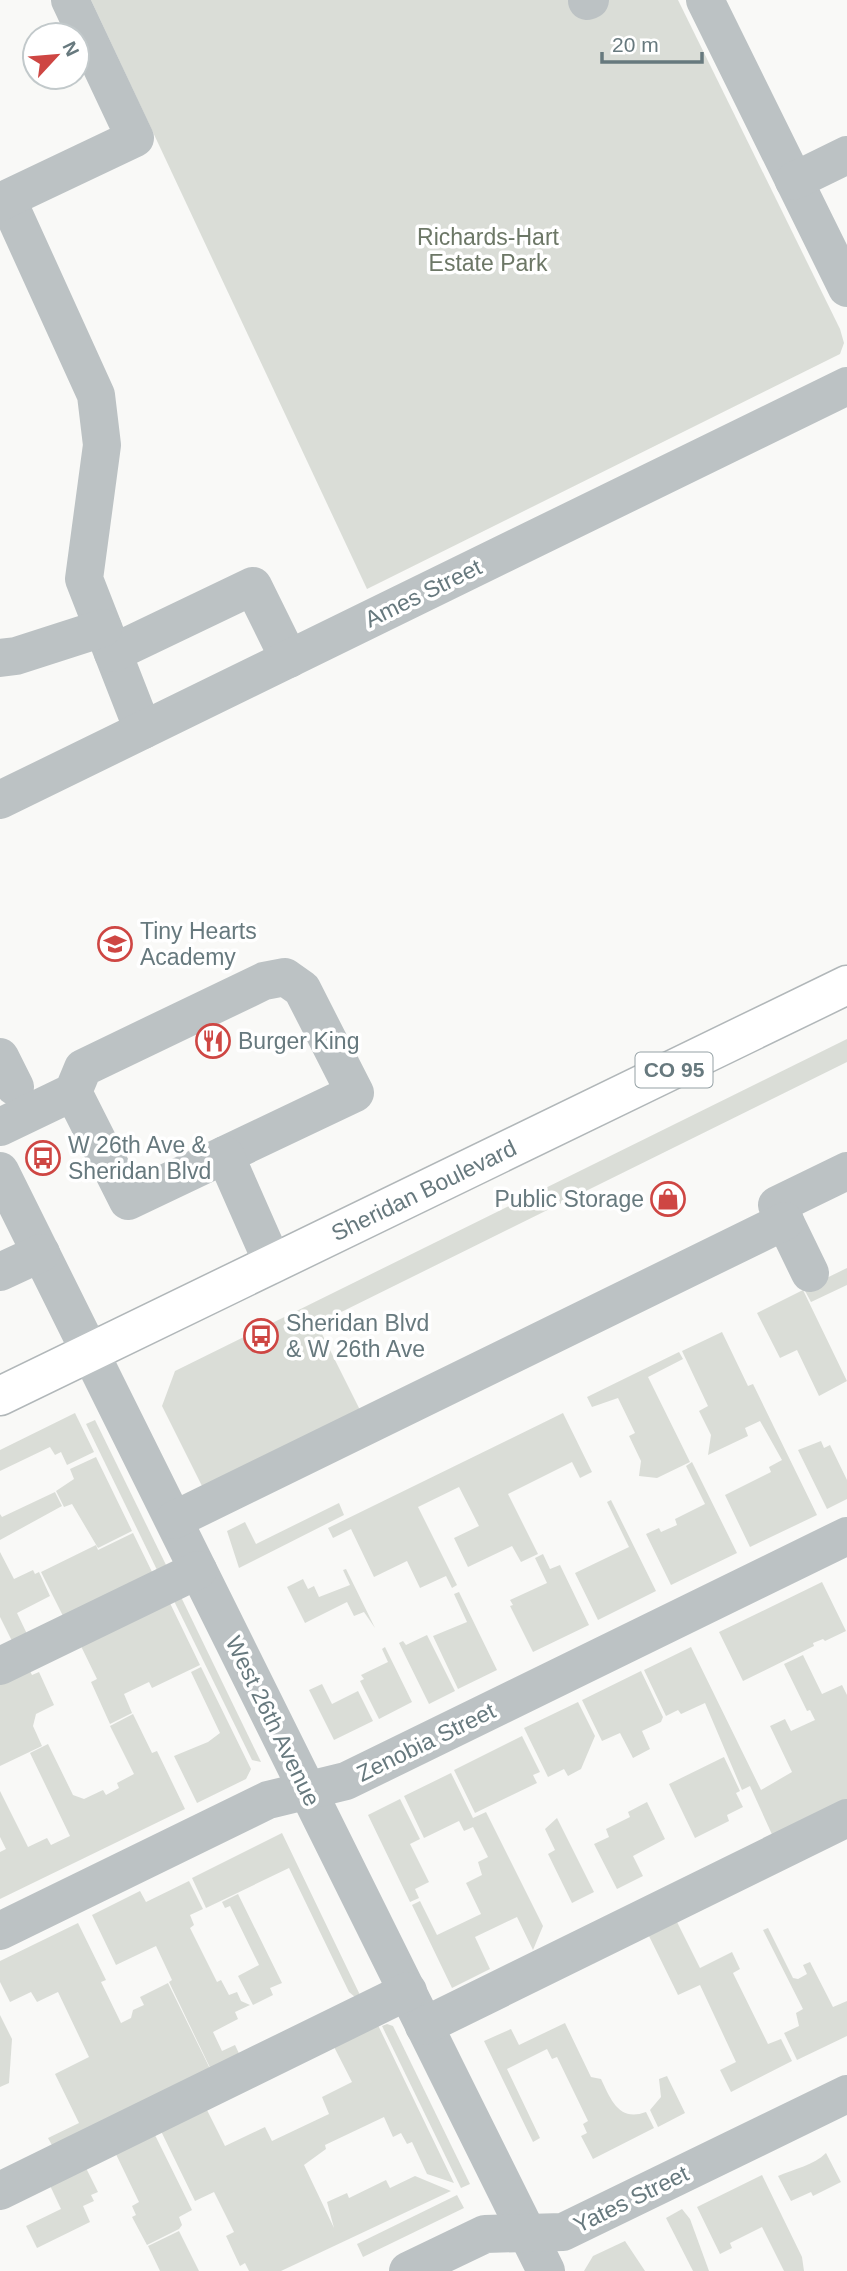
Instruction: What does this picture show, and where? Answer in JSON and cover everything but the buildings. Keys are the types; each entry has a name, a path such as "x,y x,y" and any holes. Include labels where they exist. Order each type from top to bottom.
{"main road":[{"name":"Sheridan Boulevard","path":"0,1395 847,985"}],"street":[{"path":"71,0 135,138 3,200 96,395 102,445 84,579 143,730"},
{"path":"705,0 847,288"},
{"path":"794,181 847,155"},
{"name":"Ames Street","path":"0,800 847,386"},
{"path":"0,658 108,640 253,586 289,659"},
{"path":"0,1127 73,1092 83,1068 264,981 285,977 302,989 355,1093 128,1201 73,1092"},
{"path":"225,1155 272,1264"},
{"name":"West 26th Avenue","path":"0,1171 546,2271"},
{"path":"810,1273 777,1205 847,1171"},
{"path":"174,1520 785,1221"},
{"path":"0,1272 41,1253"},
{"name":"Zenobia Street","path":"0,1931 268,1800 346,1781 847,1536"},
{"path":"0,1667 198,1570"},
{"path":"425,2026 847,1818"},
{"path":"0,2191 408,1991"},
{"name":"Yates Street","path":"408,2271 485,2234 563,2232 847,2094"}],"green space":[{"name":"Richards-Hart Estate Park","path":"91,0 678,0 840,329 844,343 840,354 367,589"},
{"path":"847,1039 847,1062 317,1324 361,1412 204,1490 162,1406 175,1371"},
{"path":"847,1268 847,1285 811,1302 804,1289"},
{"path":"803,1290 847,1381 819,1396 797,1350 780,1358 757,1313"},
{"path":"722,1332 748,1386 753,1384 817,1515 750,1547 725,1495 771,1472 769,1467 782,1460 760,1421 745,1428 748,1436 708,1455 711,1435 699,1411 708,1406 682,1351"},
{"path":"679,1352 683,1359 648,1377 690,1462 657,1478 639,1476 641,1461 629,1436 635,1433 618,1398 592,1407 587,1397"},
{"path":"75,1413 94,1452 67,1465 61,1452 55,1455 50,1447 0,1471 0,1450"},
{"path":"563,1413 592,1472 580,1478 572,1462 508,1494 538,1554 521,1562 512,1546 468,1567 454,1538 479,1526 459,1487 418,1507 457,1585 452,1588 446,1576 420,1588 407,1561 374,1577 351,1529 333,1538 328,1528"},
{"path":"95,1420 168,1569 159,1574 86,1424"},
{"path":"821,1441 824,1448 830,1445 847,1480 847,1499 827,1509 798,1450"},
{"path":"96,1457 132,1531 98,1548 72,1504 64,1507 56,1491 74,1479 70,1469"},
{"path":"692,1462 737,1553 671,1585 646,1534 659,1528 661,1532 677,1525 675,1519 705,1504 686,1466"},
{"path":"55,1492 62,1506 0,1540 0,1514 2,1517"},
{"path":"611,1500 656,1591 598,1620 575,1573 629,1547 607,1502"},
{"path":"339,1503 344,1515 239,1568 227,1531 245,1522 256,1544"},
{"path":"133,1533 154,1576 65,1620 41,1572 96,1545 98,1550"},
{"path":"0,1552 14,1579 33,1570 35,1574 39,1572 50,1596 17,1613 27,1634 12,1641 0,1617"},
{"path":"543,1554 550,1569 560,1565 589,1625 533,1652 510,1606 513,1605 510,1600 547,1583 535,1558"},
{"path":"346,1569 375,1628 364,1612 354,1616 347,1602 305,1623 287,1587 303,1579 308,1589 314,1586 319,1597 350,1585 343,1570"},
{"path":"822,1582 846,1631 825,1641 823,1639 813,1643 814,1646 743,1681 719,1632"},
{"path":"459,1592 497,1670 458,1689 433,1636 467,1622 454,1594"},
{"path":"167,1597 200,1665 152,1688 149,1682 124,1694 132,1713 110,1724 91,1682 97,1679 78,1640"},
{"path":"181,1597 261,1762 252,1760 174,1601"},
{"path":"427,1635 455,1691 429,1704 399,1643 403,1641 406,1645"},
{"path":"385,1647 412,1702 379,1719 360,1681 364,1679 361,1675 388,1662 382,1649"},
{"path":"691,1647 761,1790 792,1772 770,1726 785,1719 791,1731 815,1720 810,1710 807,1711 784,1664 803,1655 822,1694 842,1685 847,1695 847,1806 775,1841 750,1786 742,1790 705,1703 681,1714 678,1710 666,1716 644,1670"},
{"path":"26,1663 32,1675 39,1672 54,1705 36,1714 33,1726 42,1746 0,1766 0,1676"},
{"path":"201,1667 251,1769 246,1779 197,1803 174,1756 208,1742 220,1733 191,1672"},
{"path":"641,1671 663,1717 661,1722 642,1731 650,1749 633,1758 620,1733 602,1741 582,1700"},
{"path":"322,1684 332,1704 358,1691 373,1721 334,1740 309,1690"},
{"path":"578,1702 595,1736 581,1769 568,1776 564,1769 548,1777 524,1728"},
{"path":"133,1714 152,1753 157,1751 185,1809 0,1899 0,1852 6,1849 0,1837 0,1791 28,1847 47,1838 51,1845 70,1836 30,1753 48,1744 73,1795 84,1799 103,1790 106,1795 119,1788 117,1783 134,1774 110,1726"},
{"path":"522,1736 540,1772 533,1775 537,1783 475,1813 454,1770"},
{"path":"724,1757 740,1791 736,1793 743,1807 727,1815 729,1821 695,1838 669,1784"},
{"path":"451,1773 473,1818 486,1812 543,1926 533,1950 517,1917 475,1937 490,1969 452,1988 412,1905 420,1901 437,1935 481,1914 466,1883 482,1875 478,1862 488,1857 473,1827 464,1831 459,1821 424,1838 404,1796"},
{"path":"400,1799 420,1839 410,1844 429,1882 415,1889 419,1898 410,1902 368,1815"},
{"path":"647,1802 665,1839 633,1856 643,1876 617,1889 594,1844 609,1837 606,1829 630,1817 628,1812"},
{"path":"557,1818 594,1892 572,1903 548,1854 555,1850 545,1829"},
{"path":"282,1833 360,1995 355,1997 349,1992 289,1868 206,1908 192,1878"},
{"path":"189,1881 203,1909 190,1915 194,1925 190,1928 217,1982 221,1980 229,1995 237,1992 241,2001 250,2005 235,2012 238,2019 213,2032 222,2051 235,2045 244,2064 215,2078 169,1982 172,1980 156,1946 116,1965 92,1915 140,1891 146,1902"},
{"path":"238,1894 282,1983 270,1988 273,1995 253,2005 238,1976 259,1965 230,1906 225,1908 222,1902"},
{"path":"675,1918 700,1968 732,1952 740,1969 733,1973 768,2044 781,2039 792,2061 731,2092 720,2070 736,2062 700,1985 678,1995 647,1932"},
{"path":"78,1923 106,1980 101,1982 121,2023 131,2018 133,2010 144,2005 140,1997 168,1983 215,2079 58,2156 48,2138 79,2123 55,2074 89,2057 58,1992 37,2002 31,1992 10,2002 0,1982 0,1961"},
{"path":"768,1928 793,1978 798,1979 807,1974 803,1965 810,1962 833,2007 847,2001 847,2036 797,2060 784,2033 799,2026 796,2013 803,2009 763,1930"},
{"path":"0,2015 12,2039 9,2083 0,2087"},
{"path":"376,2021 454,2183 427,2174 412,2142 407,2144 401,2133 393,2137 384,2117 325,2145 326,2149 304,2165 334,2228 327,2202 347,2193 349,2198 386,2180 390,2188 415,2176 451,2191 281,2271 249,2271 245,2263 240,2266 226,2236 234,2232 214,2192 195,2201 159,2127 205,2106 225,2146 265,2127 272,2141 329,2114 322,2097 352,2082 332,2043"},
{"path":"565,2023 591,2077 601,2079 617,2107 623,2111 629,2114 646,2112 654,2128 593,2159 581,2136 587,2133 583,2124 588,2121 557,2057 552,2059 547,2049 507,2069 540,2138 533,2142 484,2041 511,2029 519,2045"},
{"path":"382,2026 393,2026 470,2184 461,2188"},
{"path":"667,2076 685,2113 658,2127 650,2110 661,2097 659,2079"},
{"path":"152,2129 192,2210 179,2217 182,2225 179,2229 147,2245 132,2217 136,2215 132,2206 139,2202 113,2148"},
{"path":"826,2153 841,2182 813,2196 811,2192 791,2201 778,2176 810,2164"},
{"path":"82,2160 98,2192 91,2195 94,2201 83,2206 90,2222 37,2248 26,2226 61,2209 46,2177"},
{"path":"762,2175 802,2257 804,2271 784,2271 762,2227 730,2243 732,2248 720,2254 697,2207"},
{"path":"457,2195 464,2208 363,2257 357,2244"},
{"path":"682,2209 690,2219 709,2271 693,2271 666,2218"},
{"path":"179,2231 199,2271 160,2271 148,2246"},
{"path":"625,2241 645,2271 584,2271 593,2256"}],"place":[{"name":"Tiny Hearts Academy","path":"115,944"},
{"name":"Burger King","path":"213,1041"},
{"name":"W 26th Ave & Sheridan Blvd","path":"43,1158"},
{"name":"Public Storage","path":"668,1199"},
{"name":"Sheridan Blvd & W 26th Ave","path":"261,1336"}]}
